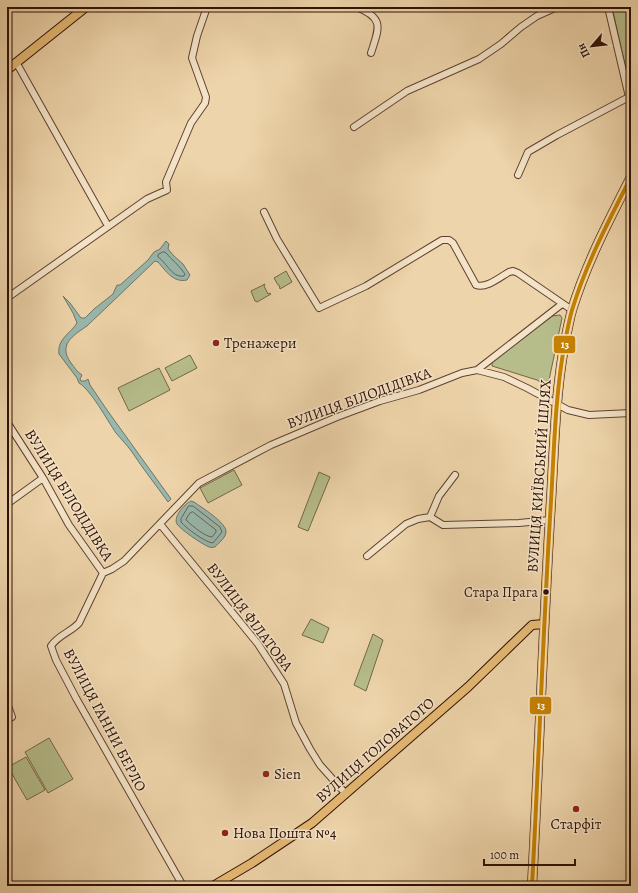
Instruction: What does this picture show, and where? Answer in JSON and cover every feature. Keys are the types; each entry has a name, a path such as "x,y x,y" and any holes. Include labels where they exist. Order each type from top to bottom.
{"highway":[{"name":"ВУЛИЦЯ КИЇВСЬКИЙ ШЛЯХ","path":"532,886 544,624 557,404 561,366 572,310 580,286 600,240 631,177"}],"main road":[{"path":"7,70 86,7"},
{"name":"ВУЛИЦЯ ГОЛОВАТОГО","path":"213,886 252,863 312,823 468,687 532,625 544,624"}],"street":[{"path":"7,298 147,199 166,190 166,182 191,123 204,103 206,97 192,58 197,36 207,7"},
{"path":"356,7 372,16 377,22 379,30 370,52"},
{"path":"354,127 407,91 479,58 501,44 537,16 557,7"},
{"path":"518,174 528,152 630,97 608,7"},
{"path":"16,62 108,226"},
{"path":"264,212 277,239 319,308 366,286 442,240 449,240 453,243 476,284 485,286 509,272 518,272 572,310"},
{"name":"ВУЛИЦЯ БІЛОДІДІВКА","path":"7,422 43,478 69,525 103,573 124,561 199,483 271,445 337,417 380,400 419,390 462,373 477,370 562,304"},
{"path":"477,370 504,377 568,410 589,415 631,413"},
{"path":"430,517 439,496 455,475"},
{"path":"7,504 43,478"},
{"path":"367,556 406,524 418,519 430,517 443,525 519,523 550,520"},
{"name":"ВУЛИЦЯ ФІЛАТОВА","path":"160,524 258,644 284,684 296,723 310,749 320,766 345,793"},
{"name":"ВУЛИЦЯ ГАННИ БЕРЛО","path":"103,573 79,623 75,628 55,639 51,646 56,660 76,698 183,886"},
{"path":"7,703 12,717 7,720"}],"green space":[{"path":"612,7 631,7 631,92"},
{"path":"286,271 292,282 280,289 274,278"},
{"path":"265,284 264,286 268,294 271,294 257,302 255,301 251,291"},
{"path":"560,315 562,318 549,380 544,384 537,380 492,366 492,362 552,316"},
{"path":"190,355 197,368 172,381 165,368"},
{"path":"159,368 170,390 129,411 118,388"},
{"path":"234,470 242,485 208,503 200,488"},
{"path":"319,472 330,477 308,531 298,527"},
{"path":"311,619 329,628 323,643 302,635"},
{"path":"373,634 383,640 366,691 354,685"},
{"path":"49,738 73,779 48,793 25,752"},
{"path":"26,757 45,790 27,800 8,767"}],"water":[{"path":"166,241 169,244 168,249 183,264 190,275 187,280 178,280 170,276 158,262 155,261 87,326 72,337 66,346 66,351 67,357 71,363 82,375 80,379 81,381 88,379 90,385 107,410 171,499 168,502 130,449 116,433 94,398 79,383 59,354 62,340 77,323 63,296 81,318 85,318 113,294 117,285 120,285 148,260"},
{"path":"191,501 213,516 225,528 225,536 215,547 210,547 202,543 177,524 176,521 178,514 185,505"}],"transit line":[{"name":"13","path":"532,886 548,549 555,427 560,371 569,321 584,276 598,242 631,177"}],"place":[{"name":"Тренажери","path":"216,343"},
{"name":"Стара Прага","path":"546,592"},
{"name":"Sien","path":"266,774"},
{"name":"Старфіт","path":"576,809"},
{"name":"Нова Пошта №4","path":"225,833"}]}
